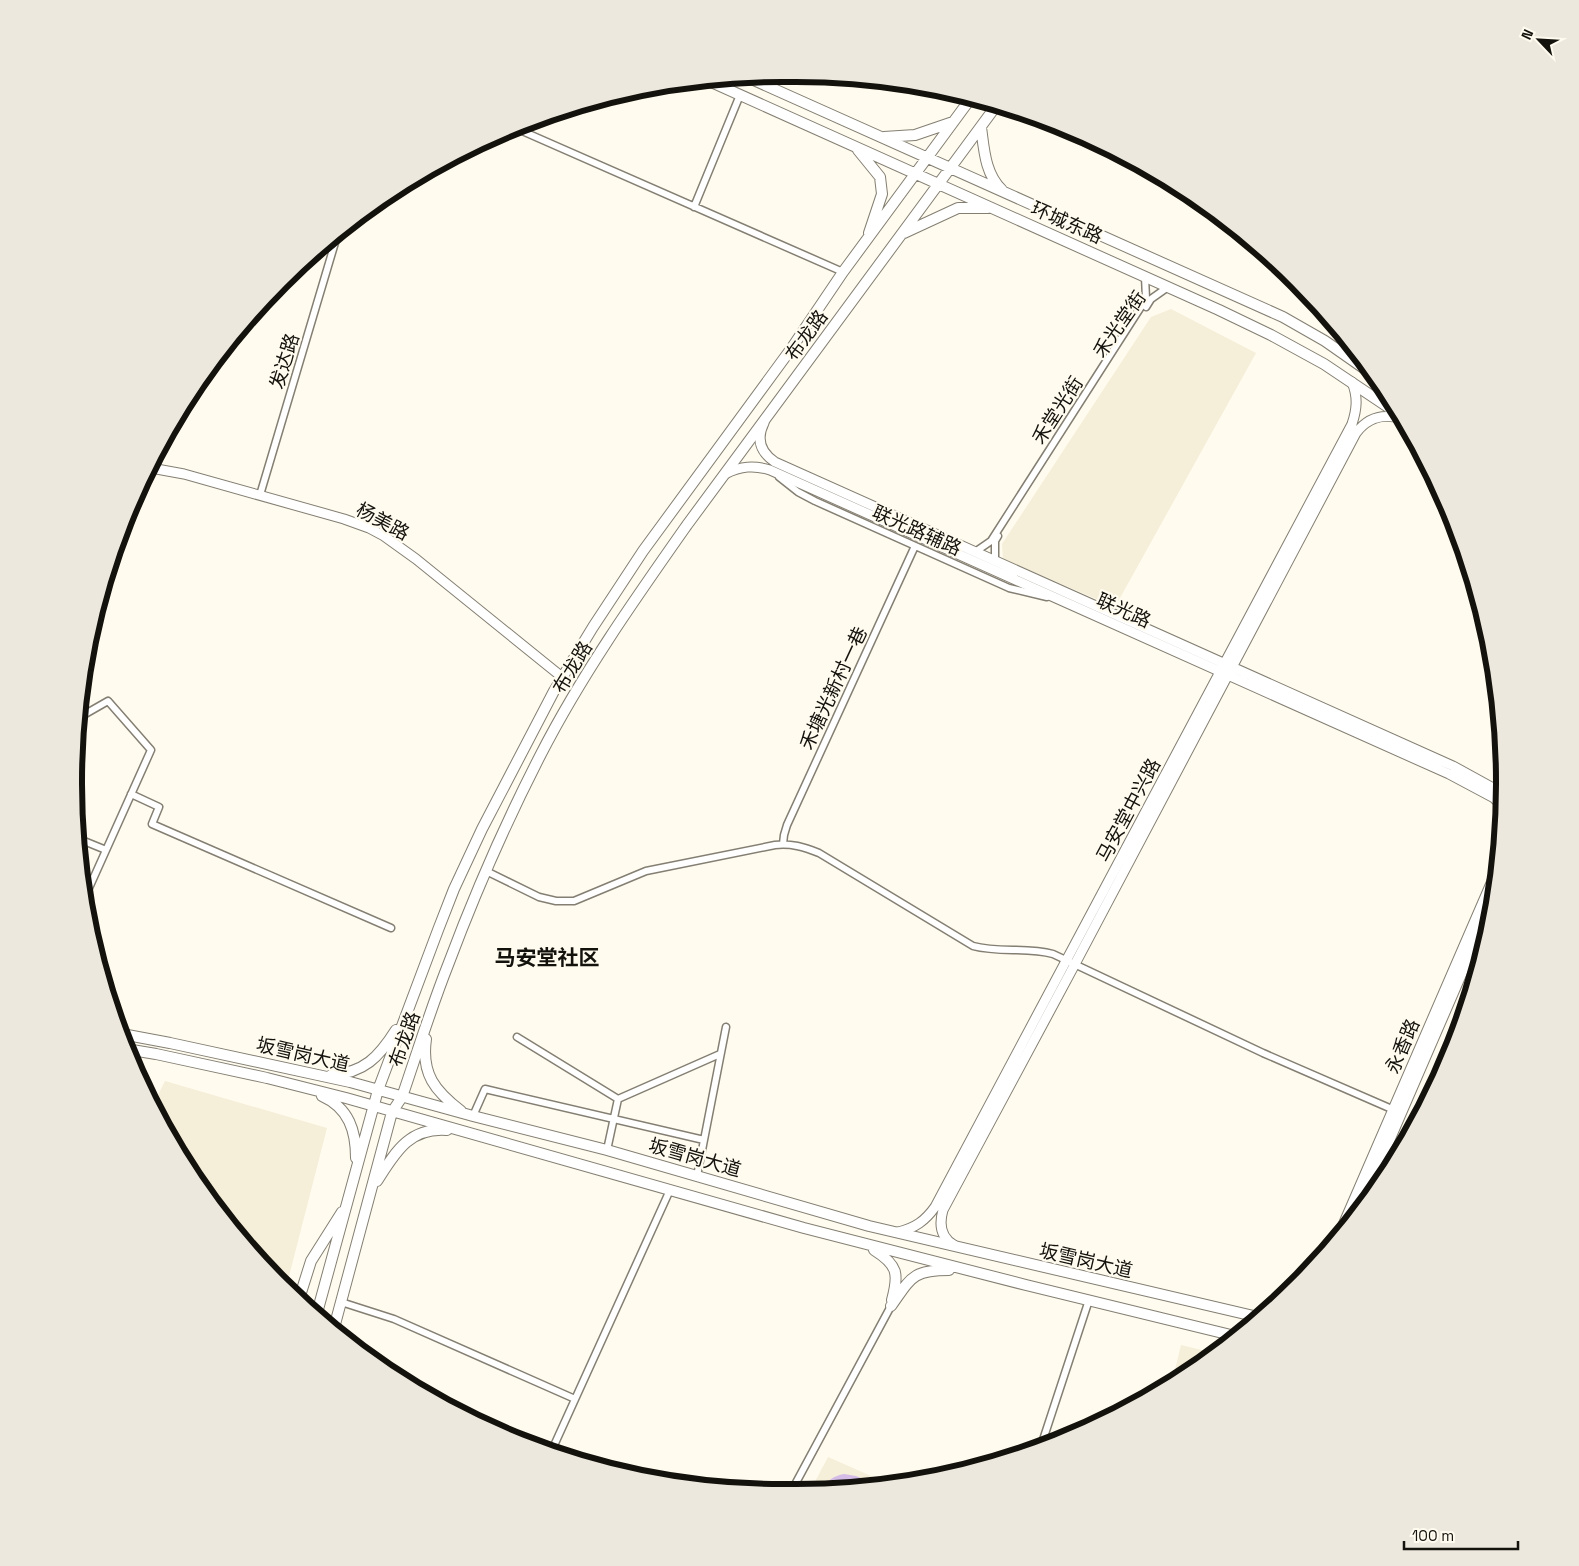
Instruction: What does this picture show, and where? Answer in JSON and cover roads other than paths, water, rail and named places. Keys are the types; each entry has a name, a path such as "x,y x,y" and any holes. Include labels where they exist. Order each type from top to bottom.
{"main road":[{"name":"环城东路","path":"761,83 1283,317 1354,360"},
{"name":"环城东路","path":"719,86 1145,276 1271,335 1324,364 1386,406"},
{"name":"布龙路","path":"319,1308 378,1090 454,889 513,767 562,677 644,551 791,349 843,272 967,104"},
{"name":"布龙路","path":"336,1322 392,1112 402,1097 448,964 486,871 542,753 608,640 648,580 992,111"},
{"path":"881,138 915,136 953,122"},
{"path":"980,127 988,170 997,185 1006,194"},
{"path":"856,147 880,177 882,194 866,242"},
{"path":"903,234 958,208 992,208"},
{"name":"永香路","path":"1349,1213 1488,892"},
{"name":"永香路","path":"1371,1181 1481,927"},
{"path":"320,1075 338,1074 366,1065 386,1046 406,1015"},
{"path":"428,1020 425,1046 426,1064 430,1079 438,1091 469,1115"},
{"name":"坂雪岗大道","path":"130,1035 170,1042 320,1075 607,1150 896,1233 1251,1315"},
{"name":"坂雪岗大道","path":"136,1051 301,1087 864,1244 1228,1334"},
{"path":"301,1087 327,1098 339,1106 346,1115 352,1126 356,1142 356,1170"},
{"path":"371,1191 399,1149 411,1137 426,1131 459,1131"},
{"path":"301,1291 311,1261 348,1202"},
{"path":"864,1244 888,1260 895,1270 897,1283 890,1306"},
{"path":"890,1306 908,1283 922,1272 964,1270"}],"street":[{"path":"694,206 740,95"},
{"path":"523,133 843,272"},
{"name":"发达路","path":"260,495 334,245"},
{"name":"禾堂光街","path":"975,552 991,541 1146,299 1145,276"},
{"name":"禾光堂街","path":"995,561 995,541 1151,299 1168,287"},
{"name":"马安堂中兴路","path":"958,1248 950,1243 941,1229 943,1210 1352,424 1357,408 1357,399 1356,390 1352,382"},
{"name":"马安堂中兴路","path":"1226,669 1356,433 1361,426 1374,418 1383,416 1393,418"},
{"name":"联光路","path":"764,421 760,445 764,453 775,462 995,561 1226,669 1449,774 1496,800"},
{"name":"联光路","path":"725,474 734,469 754,466 770,470 1060,599 1453,766 1496,790"},
{"name":"杨美路","path":"157,469 184,474 260,495 369,528 384,536 416,559 562,677"},
{"name":"联光路辅路","path":"770,470 798,492 815,501 1009,588 1060,599"},
{"name":"禾塘光新村一巷","path":"783,844 787,825 915,546"},
{"path":"86,714 108,701 150,750 90,886"},
{"path":"131,794 159,807 152,824 391,928"},
{"path":"85,841 106,850"},
{"path":"486,871 539,897 556,902 574,901 646,871 783,844 806,848 819,853 973,946 986,949 1042,951 1053,954 1263,1053 1394,1110"},
{"name":"马安堂中兴路","path":"896,1233 910,1230 920,1224 935,1207 1071,962"},
{"path":"698,1176 726,1027"},
{"path":"517,1037 618,1099"},
{"path":"618,1099 720,1054"},
{"path":"469,1115 484,1090 704,1140"},
{"path":"607,1150 618,1099"},
{"path":"554,1445 670,1190"},
{"path":"1044,1438 1089,1300"},
{"path":"341,1302 394,1319 575,1399"},
{"path":"796,1484 890,1306"}],"district":[{"name":"马安堂社区","path":"547,958"}]}
